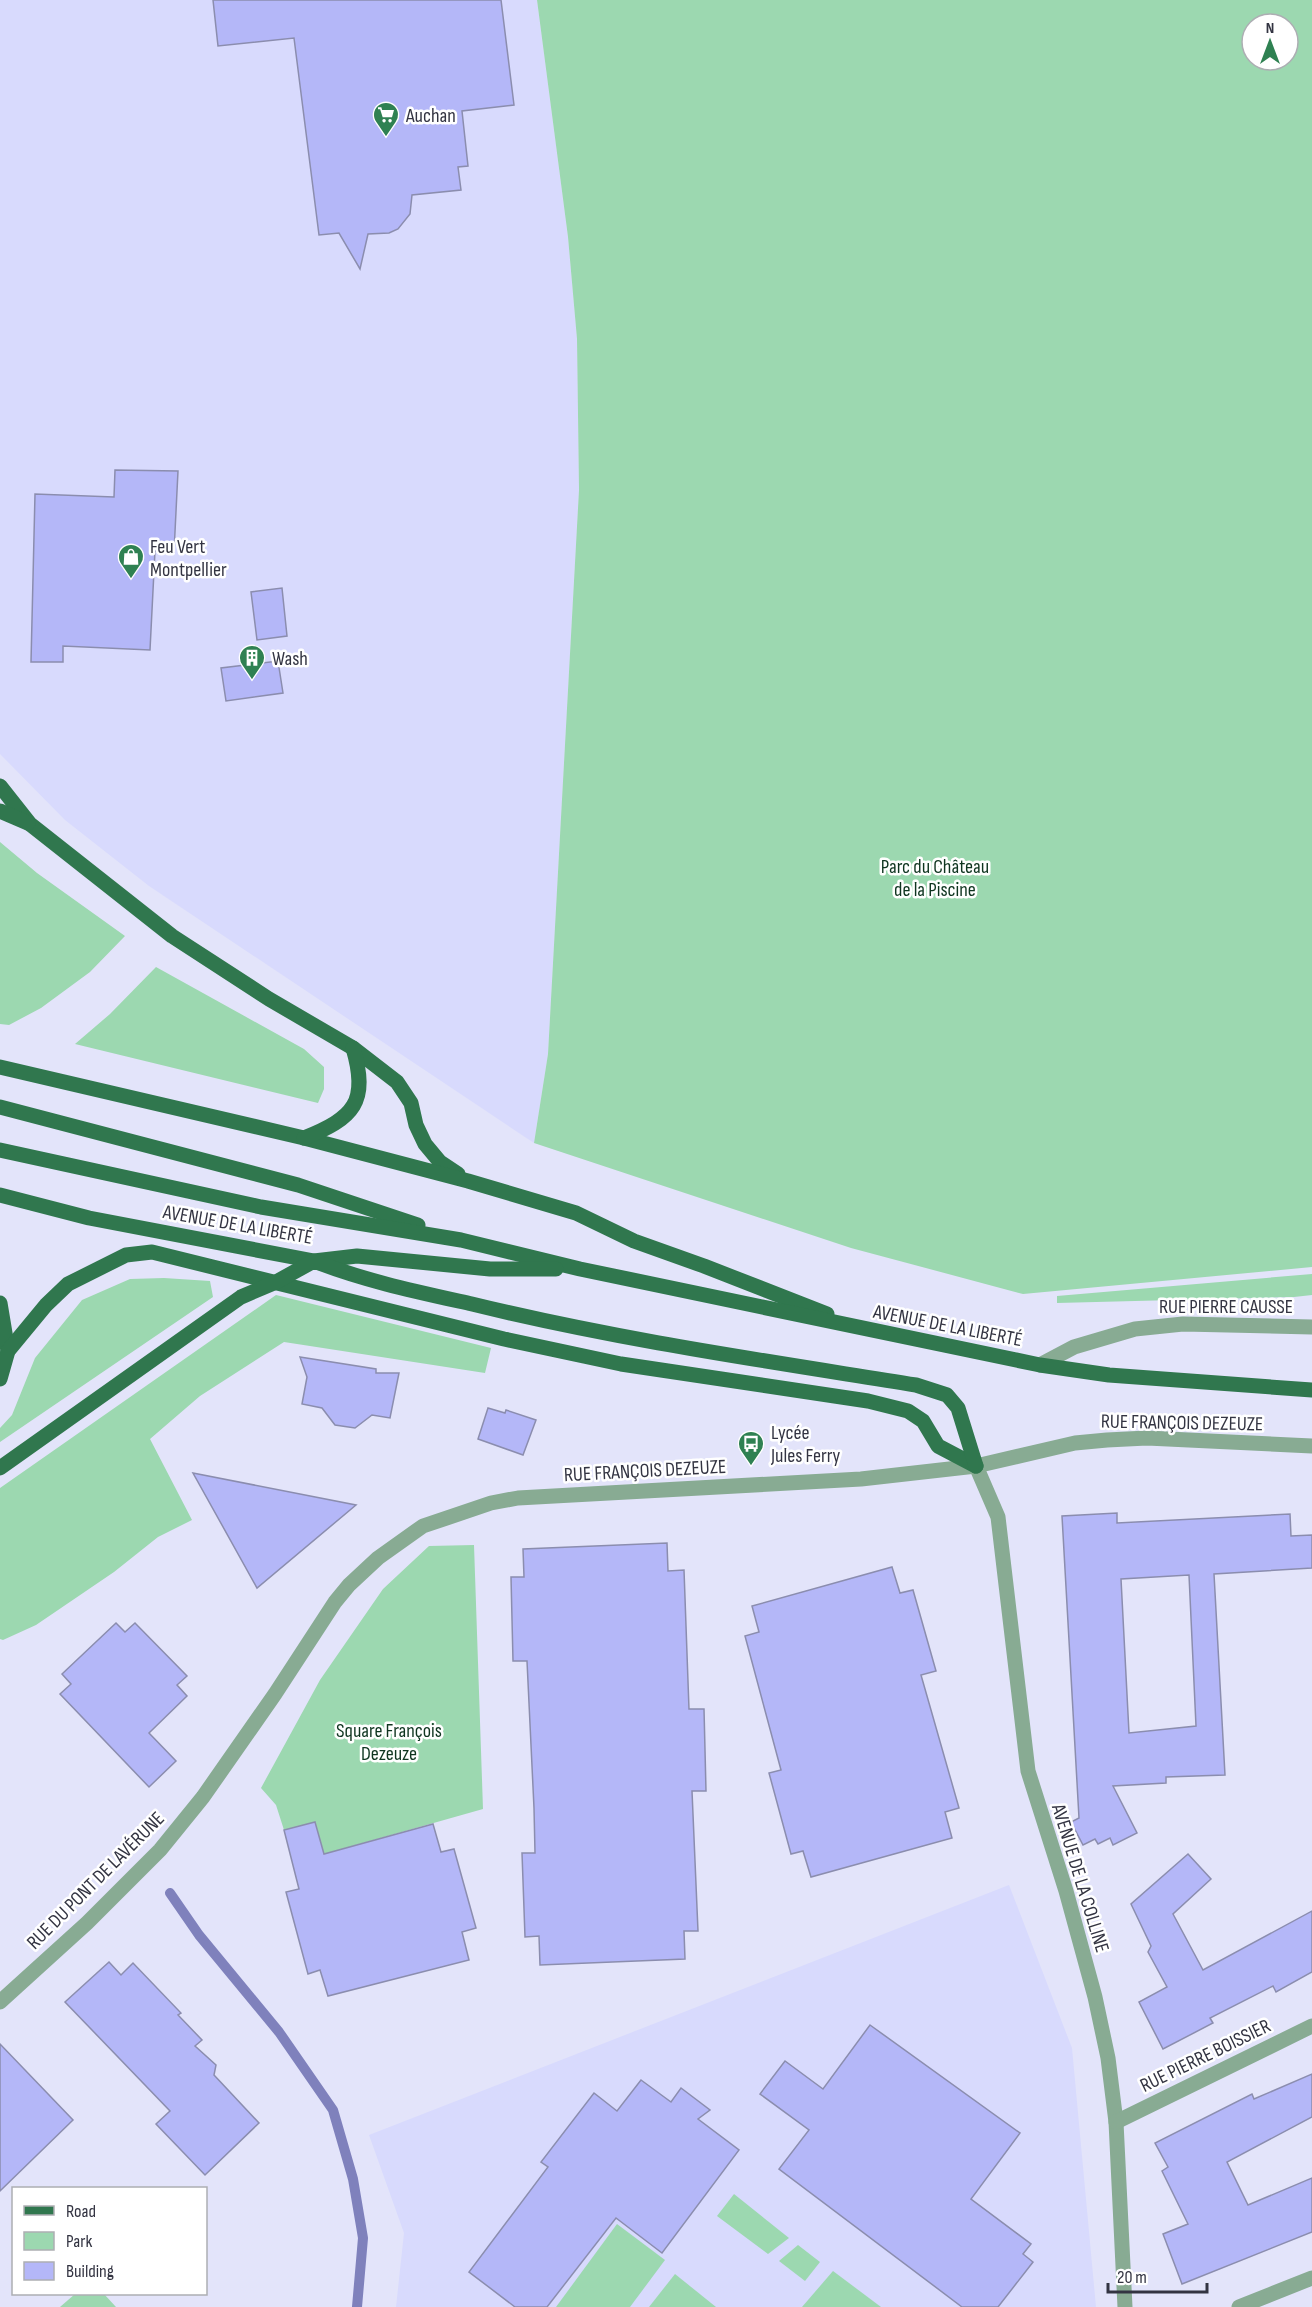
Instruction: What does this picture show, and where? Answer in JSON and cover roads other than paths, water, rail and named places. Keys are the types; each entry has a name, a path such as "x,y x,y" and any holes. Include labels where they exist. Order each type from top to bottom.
{"main road":[{"path":"0,786 30,824 172,936 269,999 353,1048 397,1082 411,1103 416,1125 425,1144 440,1162 468,1181"},
{"path":"0,811 30,824"},
{"path":"304,1138 331,1127 347,1114 353,1105 358,1095 360,1073 353,1048"},
{"path":"0,1067 304,1138 468,1181 576,1213 634,1241 869,1330"},
{"name":"AVENUE DE LA LIBERTÉ","path":"0,1107 298,1185 461,1240"},
{"name":"AVENUE DE LA LIBERTÉ","path":"0,1150 261,1207 461,1240 580,1269 1040,1365 1109,1375 1312,1390"},
{"name":"AVENUE DE LA LIBERTÉ","path":"0,1195 89,1218 314,1261 357,1256 490,1269 580,1269"},
{"path":"0,1379 8,1351 45,1305 68,1284 126,1255 152,1252 504,1339 609,1361 868,1401 908,1411 923,1421 938,1446 976,1466"},
{"path":"0,1468 241,1297 276,1282 314,1261 351,1275 507,1313 627,1338 916,1385 947,1395 958,1408 976,1466"},
{"path":"0,1303 8,1351"}],"street":[{"name":"RUE PIERRE CAUSSE","path":"1040,1365 1074,1347 1135,1329 1184,1324 1312,1327"},
{"name":"RUE FRANÇOIS DEZEUZE","path":"275,1694 335,1602 378,1558 423,1526 491,1503 518,1498 837,1481 976,1466 1075,1443 1099,1441 1147,1438 1312,1446"},
{"name":"AVENUE DE LA COLLINE","path":"976,1466 998,1517 1028,1771 1066,1891 1095,1997 1108,2058 1116,2122 1125,2307"},
{"name":"RUE DU PONT DE LAVÉRUNE","path":"0,2002 87,1923 160,1850 203,1797 275,1694"},
{"name":"RUE PIERRE BOISSIER","path":"1116,2122 1312,2026"},
{"path":"1239,2307 1312,2278"}],"waterway":[{"path":"170,1893 199,1935 279,2032 333,2110 353,2179 363,2238 357,2307"}],"place":[{"name":"Auchan","path":"386,138"},
{"name":"Feu Vert Montpellier","path":"131,580"},
{"name":"Wash","path":"252,681"},
{"name":"Lycée Jules Ferry","path":"751,1467"}],"park label":[{"name":"Parc du Château de la Piscine","path":"935,878"},
{"name":"Square François Dezeuze","path":"389,1742"}]}
